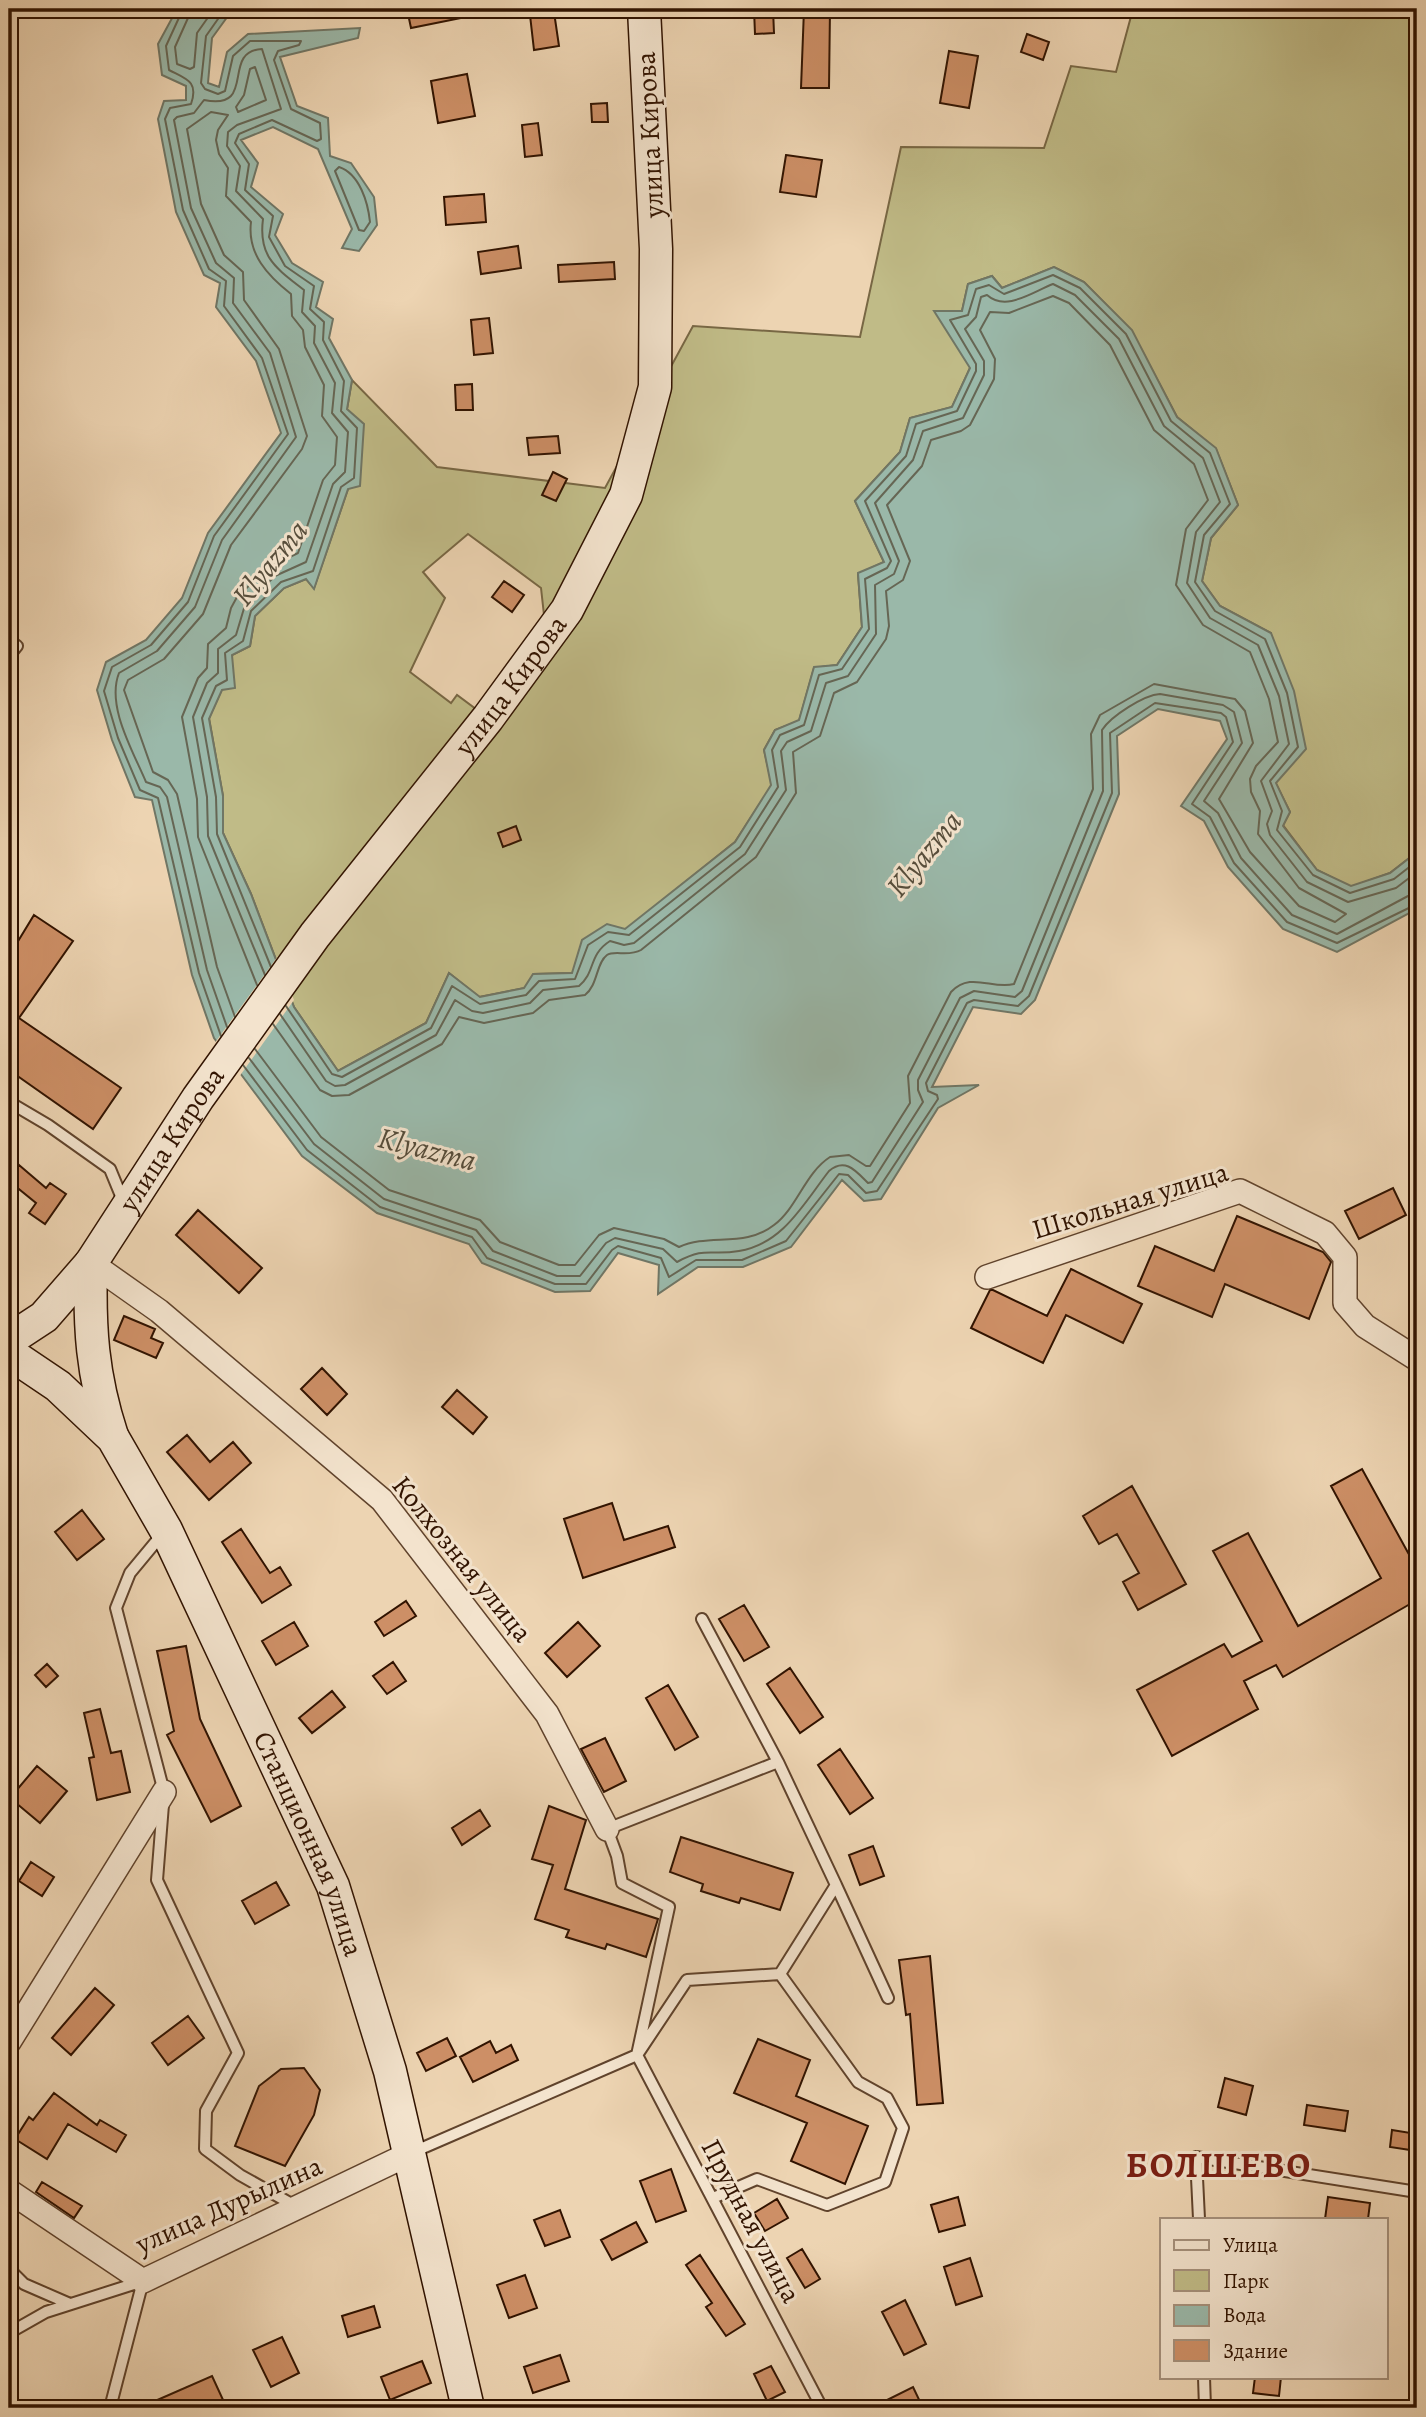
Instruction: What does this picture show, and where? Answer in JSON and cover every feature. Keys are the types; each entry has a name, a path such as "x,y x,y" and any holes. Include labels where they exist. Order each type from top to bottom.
{"street":[{"name":"улица Кирова","path":"10,1353 91,1263 198,1098 314,935 488,718 567,610 626,495 655,387 656,249 644,9"},
{"name":"Школьная улица","path":"987,1277 1240,1192 1325,1233 1345,1256 1345,1303 1365,1326 1417,1359"},
{"path":"91,1263 89,1325 93,1366 113,1438"},
{"name":"Колхозная улица","path":"91,1263 159,1311 382,1500 547,1714 607,1829"},
{"name":"Станционная улица","path":"10,1353 58,1386 113,1438 166,1530 333,1886 390,2071 467,2408"},
{"path":"9,2042 164,1792"},
{"name":"улица Дурылина","path":"9,2191 143,2281 409,2154"}],"lane":[{"path":"9,640 17,646 9,656"},
{"path":"9,1102 48,1125 110,1169 126,1209"},
{"path":"166,1530 130,1573 116,1608 164,1792 156,1880 239,2053 206,2111 205,2148 240,2175 297,2207"},
{"path":"702,1619 778,1762 888,1998"},
{"path":"637,2055 669,1907 622,1883 617,1856 607,1829 778,1762"},
{"path":"780,1974 836,1885"},
{"path":"409,2154 637,2055 687,1980 780,1974"},
{"path":"713,2198 757,2179 827,2205 885,2182 903,2129 887,2098 858,2082 780,1974"},
{"name":"Прудная улица","path":"637,2055 822,2408"},
{"path":"1199,2218 1196,2157 1417,2192"},
{"path":"9,2269 24,2284 70,2304"},
{"path":"9,2333 46,2312 143,2281"},
{"path":"110,2408 143,2281"},
{"path":"1204,2378 1205,2408"}],"green space":[{"path":"1133,9 1417,9 1417,852 1390,873 1351,887 1317,870 1283,825 1290,812 1276,784 1271,633 1220,606 1202,581 1211,538 1238,505 1216,449 1177,417 1131,330 1084,282 1054,267 1002,288 992,276 968,284 962,311 970,368 952,407 910,418 900,452 855,501 884,562 858,574 862,627 837,665 814,668 799,721 775,730 764,750 772,785 735,842 572,973 534,974 525,988 479,997 449,973 426,1023 338,1071 294,1007 251,894 223,833 223,796 209,718 222,689 232,655 250,646 255,616 284,588 306,579 314,588 348,489 347,409 352,380 437,467 605,488 693,326 860,337 901,147 1044,148 1071,66 1116,72","holes":["468,534 541,588 544,615 480,712 457,695 451,703 410,672 445,598 423,572"]}],"water":[{"name":"Klyazma","path":"177,9 233,9 212,38 208,83 219,87 227,52 248,34 360,28 358,38 280,57 297,106 328,118 330,156 351,163 374,197 377,225 359,251 342,248 352,229 318,149 273,127 241,140 258,163 251,187 283,214 275,235 292,263 323,282 316,307 333,319 329,338 352,380 347,409 364,424 360,486 348,489 314,589 306,579 284,588 255,616 250,646 232,655 235,688 222,690 209,719 223,796 223,833 251,894 294,1007 338,1071 426,1023 449,973 480,997 524,988 533,974 572,973 582,940 607,924 625,929 735,842 771,785 764,750 775,730 799,720 814,667 837,665 862,627 858,573 884,562 855,501 900,452 910,418 952,407 970,368 934,311 962,311 968,284 992,276 1002,288 1054,267 1084,282 1132,330 1177,417 1216,448 1238,505 1211,538 1202,581 1220,606 1271,633 1294,691 1306,749 1276,783 1290,812 1283,826 1317,870 1351,886 1390,873 1417,852 1417,909 1337,952 1283,929 1228,867 1204,821 1181,806 1227,739 1220,721 1158,709 1117,736 1119,794 1035,1000 1021,1014 973,1007 932,1087 979,1085 938,1108 881,1199 864,1201 842,1180 791,1247 743,1267 698,1267 658,1294 659,1265 618,1253 590,1291 555,1292 482,1263 469,1244 377,1213 302,1156 214,1038 192,975 152,800 135,797 112,740 97,690 106,662 146,640 182,598 208,533 281,433 256,361 216,307 220,283 204,275 176,212 158,119 164,101 186,100 186,86 162,75 158,44"}],"pier":[{"path":"278,956 294,1000 239,1077 214,1044"}],"building":[{"path":"407,9 470,9 471,16 411,28"},
{"path":"754,9 773,9 774,33 755,34"},
{"path":"804,9 830,9 829,88 801,88"},
{"path":"554,12 559,46 534,50 530,15"},
{"path":"1027,34 1049,42 1043,60 1021,52"},
{"path":"949,51 978,56 969,108 940,103"},
{"path":"467,74 475,116 438,123 431,81"},
{"path":"607,103 608,122 592,122 591,104"},
{"path":"538,123 542,155 525,157 522,125"},
{"path":"786,155 822,160 816,197 780,192"},
{"path":"484,194 486,222 446,225 444,197"},
{"path":"518,246 521,268 481,274 478,252"},
{"path":"614,262 615,279 559,282 558,265"},
{"path":"489,318 493,353 474,355 471,320"},
{"path":"472,384 473,410 456,410 455,385"},
{"path":"558,436 560,453 529,455 527,438"},
{"path":"553,472 567,479 556,501 542,495"},
{"path":"504,581 524,595 512,612 492,597"},
{"path":"516,826 521,840 503,847 498,833"},
{"path":"34,915 73,941 19,1018 121,1088 93,1129 9,1070 9,956"},
{"path":"19,1165 46,1188 50,1183 66,1194 45,1224 29,1213 36,1203 9,1181 9,1176"},
{"path":"1393,1188 1406,1215 1359,1239 1345,1211"},
{"path":"198,1210 262,1268 239,1293 176,1235"},
{"path":"1237,1216 1323,1252 1331,1262 1309,1319 1225,1284 1212,1317 1138,1286 1155,1246 1214,1271"},
{"path":"1071,1269 1142,1304 1123,1343 1066,1315 1043,1363 971,1328 990,1290 1047,1316"},
{"path":"124,1316 155,1329 151,1338 163,1343 156,1358 114,1340"},
{"path":"322,1368 347,1394 327,1415 301,1389"},
{"path":"457,1390 487,1417 473,1434 442,1407"},
{"path":"187,1435 210,1462 233,1442 251,1463 209,1500 167,1452"},
{"path":"1362,1469 1417,1569 1417,1600 1283,1677 1276,1665 1244,1681 1258,1709 1172,1756 1137,1690 1224,1644 1232,1657 1262,1641 1213,1551 1248,1533 1298,1626 1381,1578 1331,1486"},
{"path":"1132,1486 1186,1584 1138,1610 1123,1582 1139,1573 1117,1534 1099,1544 1083,1516"},
{"path":"612,1503 624,1540 668,1526 675,1547 583,1578 564,1519"},
{"path":"82,1510 104,1539 77,1560 55,1532"},
{"path":"241,1529 270,1573 280,1567 291,1585 262,1603 222,1542"},
{"path":"406,1601 416,1616 384,1636 375,1622"},
{"path":"744,1605 769,1647 744,1661 719,1619"},
{"path":"294,1622 308,1646 276,1665 262,1641"},
{"path":"578,1622 600,1646 567,1677 545,1653"},
{"path":"186,1646 200,1719 241,1806 211,1822 167,1735 174,1731 157,1651"},
{"path":"393,1662 406,1681 387,1694 373,1676"},
{"path":"47,1664 58,1676 46,1687 35,1675"},
{"path":"790,1668 823,1717 800,1733 767,1684"},
{"path":"668,1685 698,1737 675,1750 646,1698"},
{"path":"332,1691 345,1707 312,1733 299,1718"},
{"path":"100,1709 111,1753 121,1751 130,1792 97,1800 89,1758 94,1757 84,1713"},
{"path":"605,1738 626,1781 604,1792 581,1749"},
{"path":"840,1749 873,1798 850,1814 818,1765"},
{"path":"37,1766 67,1791 40,1823 10,1798"},
{"path":"549,1806 586,1820 565,1889 658,1919 646,1957 607,1944 605,1949 566,1937 569,1930 535,1919 553,1865 532,1859"},
{"path":"480,1810 490,1826 462,1845 452,1828"},
{"path":"681,1837 793,1873 780,1910 741,1898 739,1903 701,1891 703,1884 670,1872"},
{"path":"873,1846 884,1876 860,1885 849,1855"},
{"path":"31,1862 54,1877 42,1896 19,1881"},
{"path":"276,1882 289,1905 255,1924 242,1901"},
{"path":"930,1956 943,2103 917,2105 910,2014 906,2015 899,1960"},
{"path":"95,1988 114,2005 71,2055 52,2038"},
{"path":"188,2016 204,2038 168,2065 152,2043"},
{"path":"447,2038 456,2056 426,2071 417,2053"},
{"path":"758,2039 810,2060 796,2096 868,2126 845,2184 791,2161 807,2123 734,2093"},
{"path":"490,2041 496,2053 511,2045 518,2060 473,2082 460,2057"},
{"path":"304,2068 320,2090 314,2115 285,2166 235,2146 259,2086 281,2069"},
{"path":"1225,2078 1253,2086 1246,2115 1218,2107"},
{"path":"54,2093 97,2125 100,2120 126,2135 116,2152 68,2124 47,2159 15,2139 29,2117 33,2120"},
{"path":"1307,2105 1348,2111 1345,2131 1304,2125"},
{"path":"1392,2130 1417,2134 1417,2151 1390,2147"},
{"path":"671,2169 686,2211 656,2222 640,2181"},
{"path":"42,2182 82,2206 74,2218 36,2192"},
{"path":"958,2197 965,2225 939,2232 931,2205"},
{"path":"1328,2197 1370,2203 1368,2218 1325,2218"},
{"path":"777,2199 788,2218 765,2231 754,2213"},
{"path":"560,2210 570,2237 545,2246 534,2220"},
{"path":"636,2222 647,2242 612,2260 601,2240"},
{"path":"802,2249 820,2279 805,2288 787,2258"},
{"path":"700,2255 745,2324 726,2336 706,2307 712,2303 686,2265"},
{"path":"970,2258 982,2296 956,2305 944,2267"},
{"path":"525,2275 537,2308 509,2318 497,2285"},
{"path":"905,2300 926,2344 904,2355 882,2312"},
{"path":"374,2306 380,2327 348,2337 342,2316"},
{"path":"282,2337 299,2373 271,2387 253,2350"},
{"path":"560,2355 569,2381 533,2393 524,2367"},
{"path":"422,2361 431,2383 390,2400 381,2377"},
{"path":"771,2366 785,2392 767,2401 754,2374"},
{"path":"212,2376 224,2402 211,2408 139,2408"},
{"path":"1255,2378 1281,2378 1279,2396 1253,2393"},
{"path":"913,2387 923,2408 871,2408"}],"district":[{"name":"БОЛШЕВО","path":"1219,2165"}]}
